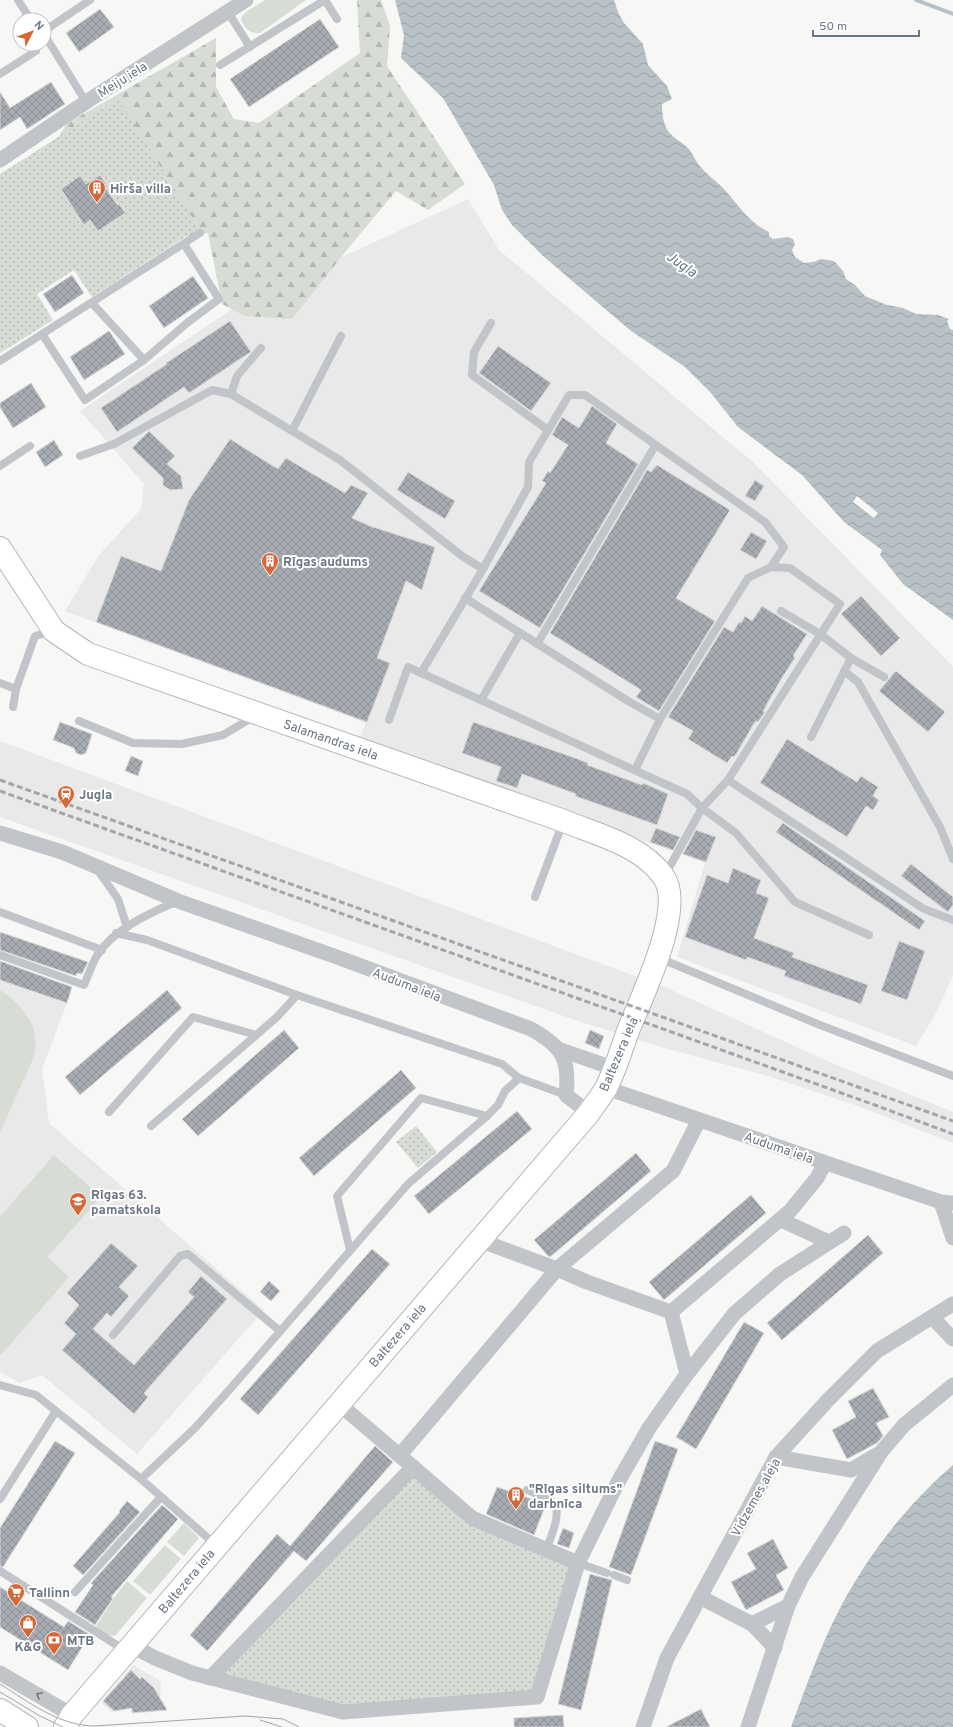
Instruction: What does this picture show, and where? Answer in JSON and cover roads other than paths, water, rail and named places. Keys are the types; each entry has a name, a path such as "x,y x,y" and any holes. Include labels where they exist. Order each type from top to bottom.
{"main road":[{"name":"Salamandras iela","path":"0,548 54,631 88,654 564,821 632,849 650,861 664,877 670,891 669,910"},
{"name":"Baltezera iela","path":"69,1721 129,1648 338,1403 589,1113 606,1088 658,958 669,910"},
{"path":"0,1710 27,1727"}],"street":[{"name":"Meiju iela","path":"0,160 86,102 246,0"},
{"name":"Auduma iela","path":"0,833 62,852 178,901 337,957 531,1029 547,1038 558,1049 566,1062 568,1079 566,1095"},
{"path":"558,1049 613,1068"},
{"name":"Auduma iela","path":"606,1088 947,1203"},
{"path":"566,1095 589,1113"},
{"path":"400,1456 557,1269 673,1171 699,1120"},
{"path":"671,1312 781,1220 817,1178 825,1163"},
{"path":"947,1203 953,1238"},
{"path":"781,1220 829,1242"},
{"path":"129,1648 192,1674 343,1712 538,1697 578,1563 618,1482 649,1428 686,1374 734,1314 780,1274 844,1233"},
{"path":"479,1240 557,1269 587,1282 671,1312"},
{"name":"Vidzemes aleja","path":"643,1727 667,1658 776,1457 828,1400 877,1351 953,1304"},
{"path":"671,1312 686,1374"},
{"path":"932,1317 953,1339"},
{"path":"748,1727 788,1606 802,1577 881,1452 904,1425 953,1386"},
{"path":"338,1403 472,1518 578,1563"},
{"path":"776,1457 852,1470 881,1452"},
{"path":"210,1678 413,1467"},
{"path":"700,1597 752,1624 775,1648"},
{"path":"752,1624 788,1606"},
{"path":"0,1673 69,1721"}],"lane":[{"path":"18,0 26,12"},
{"path":"52,26 90,0"},
{"path":"220,65 325,0 337,19"},
{"path":"228,12 250,47"},
{"path":"52,45 86,102"},
{"path":"0,74 34,52"},
{"path":"0,361 200,233"},
{"path":"42,334 85,400 144,360 187,323 219,299 184,244"},
{"path":"92,303 144,360"},
{"path":"491,323 474,352 472,375 548,430"},
{"path":"292,431 341,336"},
{"path":"231,394 237,376 261,348"},
{"path":"80,456 114,444 212,390 231,394 340,460 462,556 483,569"},
{"path":"421,673 483,569 528,487 529,462 569,395 585,395 655,446 765,522 784,547 770,567 748,578 660,719 635,770"},
{"path":"0,466 30,446"},
{"path":"537,644 655,446"},
{"path":"664,877 702,808 728,780 840,604 790,568 770,567"},
{"path":"465,598 520,634 628,701 660,719"},
{"path":"781,611 820,634 850,658 884,677"},
{"path":"13,707 16,689 35,636 54,631"},
{"path":"481,700 520,634"},
{"path":"811,736 850,658"},
{"path":"389,720 408,667 688,794 702,808 736,832 795,902 868,935"},
{"path":"844,671 858,682 940,827 953,859"},
{"path":"0,683 16,689"},
{"path":"79,721 133,743 182,744 223,735 259,713"},
{"path":"728,780 924,909 953,920"},
{"path":"535,897 564,821"},
{"path":"94,865 118,898 128,927"},
{"path":"0,955 84,985 95,958 116,933 178,901"},
{"path":"0,912 102,950"},
{"path":"116,933 146,940 297,995 502,1064 519,1078 566,1095"},
{"path":"658,958 820,1025 953,1076"},
{"path":"151,1126 277,1017 297,995"},
{"path":"109,1112 193,1017 256,1035"},
{"path":"141,1479 195,1428 408,1184 487,1116 498,1105 505,1091 519,1078"},
{"path":"350,1250 337,1196 421,1098 487,1116"},
{"path":"113,1336 180,1256 188,1254 280,1331"},
{"path":"0,1385 36,1395 141,1479 216,1546"},
{"path":"0,1499 56,1411"},
{"path":"527,1490 553,1502 556,1508 557,1517 546,1550"},
{"path":"75,1592 161,1497"},
{"path":"578,1563 627,1580"},
{"path":"0,1571 129,1648"}],"water":[{"path":"395,0 614,0 624,23 643,44 648,65 667,86 672,99 662,104 666,128 689,149 702,168 723,188 750,219 769,232 769,236 773,239 788,237 793,239 795,244 792,250 795,257 804,263 814,262 821,259 834,261 843,271 846,279 855,285 865,296 887,305 903,308 916,314 938,315 949,319 947,321 950,329 953,330 953,620 903,584 880,555 882,550 844,522 802,475 738,427 711,393 685,367 631,331 543,256 512,225 502,210 494,185 443,98 401,58 404,35"},
{"path":"953,1465 953,1727 791,1727 823,1643 847,1595 859,1575 902,1516 935,1481"}],"waterway":[{"path":"916,0 953,14"}],"tram line":[{"path":"0,1684 45,1712 69,1722 82,1725 95,1726 245,1716 283,1719 299,1727"},
{"path":"0,1692 40,1716 63,1727"},
{"path":"260,1720 282,1727"}],"railway":[{"path":"0,780 953,1121"},
{"path":"0,791 953,1134"}],"place":[{"name":"Hirša villa","path":"97,203"},
{"name":"Rīgas audums","path":"270,576"},
{"name":"Jugla","path":"66,809"},
{"name":"Rīgas 63. pamatskola","path":"78,1216"},
{"name":"\"Rīgas siltums\" darbnīca","path":"516,1510"},
{"name":"Tallinn","path":"16,1607"},
{"name":"K&G","path":"28,1638"},
{"name":"MTB","path":"54,1655"}]}
